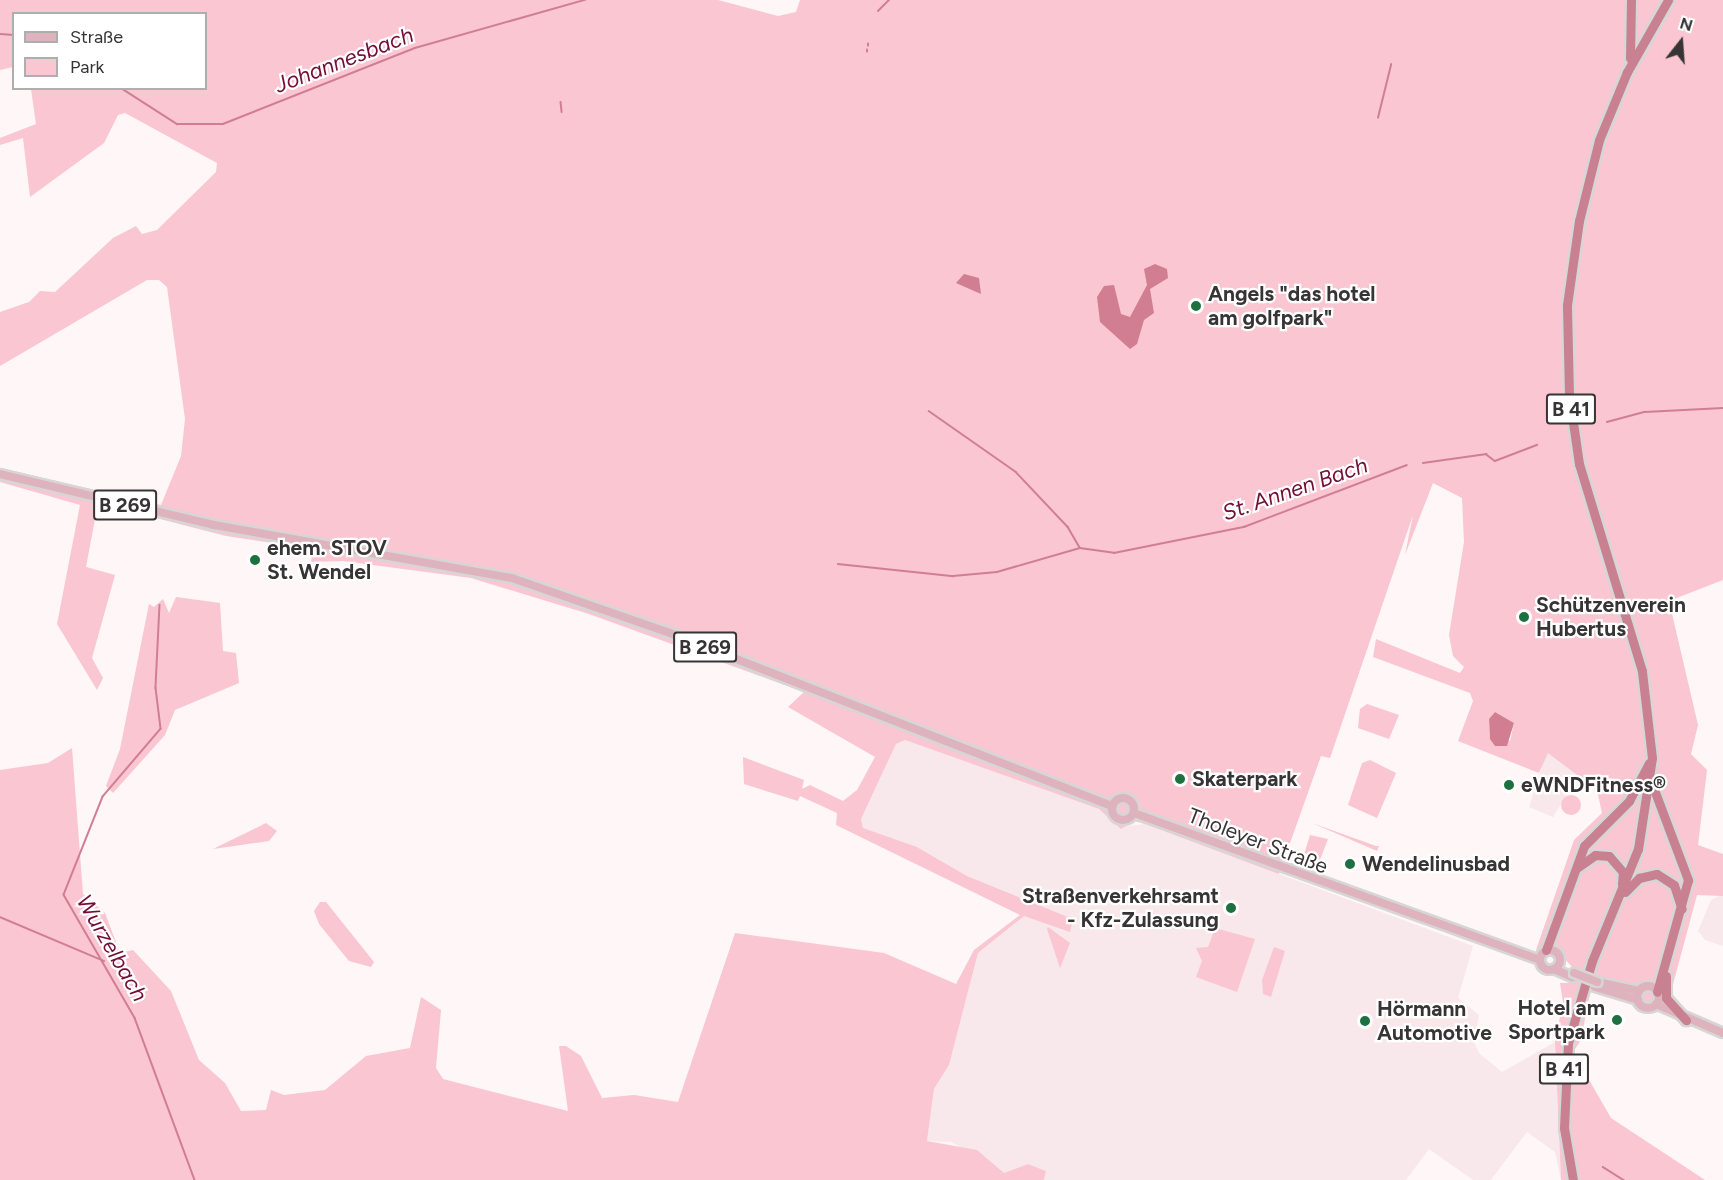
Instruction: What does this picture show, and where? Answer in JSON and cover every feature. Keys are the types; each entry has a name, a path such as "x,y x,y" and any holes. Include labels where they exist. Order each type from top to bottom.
{"highway":[{"path":"1627,72 1634,40 1630,0"},
{"name":"B 41","path":"1573,1180 1564,1128 1568,1042 1585,980 1638,849 1652,758 1647,698 1586,498 1573,430 1567,350 1579,221 1599,140 1627,72 1668,0"},
{"path":"1551,951 1554,935 1584,846 1629,801 1652,758"},
{"path":"1650,779 1660,817 1686,870 1682,912 1666,965 1655,989"},
{"path":"1577,868 1595,855 1614,859 1623,872 1619,900"},
{"path":"1619,900 1639,878 1657,874 1674,885 1682,912"},
{"path":"1666,965 1666,998 1686,1020"}],"main road":[{"name":"B 269","path":"0,474 213,525 512,578 670,633 1112,806 1119,820 1134,813 1128,799 1112,806"},
{"name":"Tholeyer Straße","path":"1134,813 1539,960"},
{"name":"B 269","path":"1551,951 1573,975"},
{"path":"1539,960 1551,951"},
{"name":"B 269","path":"1539,960 1544,969 1554,969 1638,996 1647,1008 1656,1004"},
{"path":"1554,969 1560,961"},
{"path":"1638,996 1655,989 1656,1004 1686,1020 1723,1033"}],"shaded area":[{"path":"1155,264 1167,269 1168,278 1150,289 1154,313 1144,320 1137,344 1130,349 1100,322 1097,297 1104,286 1114,285 1121,314 1130,317 1147,285 1144,269"},
{"path":"964,274 979,278 981,294 956,283"},
{"path":"1495,712 1514,723 1507,746 1495,746 1490,739 1489,719"},
{"path":"905,740 1099,809 1125,826 1145,824 1473,946 1458,998 1479,1015 1474,1042 1479,1053 1502,1072 1555,1042 1561,1180 1555,1152 1527,1132 1491,1180 1473,1180 1429,1149 1406,1180 1044,1180 1046,1171 1028,1164 1004,1173 951,1142 927,1141 934,1089 949,1065 978,953 1024,916 1050,923 1073,919 967,876 917,847 863,828 861,819 896,744"},
{"path":"1547,752 1580,773 1553,817 1529,807"},
{"path":"1723,894 1723,946 1705,940 1698,931 1711,900"}],"green space":[{"path":"0,0 718,0 778,16 796,12 800,0 1723,0 1723,580 1669,601 1698,725 1691,754 1707,770 1698,845 1723,854 1723,896 1697,895 1665,1014 1601,991 1604,979 1593,976 1581,1040 1573,1052 1611,1118 1705,1180 1561,1180 1555,1042 1563,1002 1560,983 1570,983 1575,970 1553,947 1536,950 1574,840 1602,813 1597,790 1548,753 1539,773 1458,741 1473,701 1470,693 1373,657 1376,639 1460,673 1464,667 1453,656 1449,635 1464,542 1462,498 1433,483 1405,555 1413,515 1330,758 1321,756 1279,874 1145,824 1134,821 1121,829 1099,809 905,740 896,744 861,819 863,828 917,847 967,876 1073,919 1070,932 1024,916 978,953 949,1065 934,1089 927,1141 977,1150 1004,1173 1028,1164 1046,1171 1044,1180 0,1180 0,770 48,763 72,748 83,894 105,913 120,953 133,950 171,991 199,1060 225,1083 241,1111 266,1110 271,1090 284,1095 325,1090 366,1056 410,1048 421,997 441,1010 436,1068 443,1079 568,1111 559,1046 566,1046 581,1056 602,1098 634,1095 678,1102 735,933 884,953 956,984 974,950 1020,915 836,825 837,813 800,796 798,801 744,784 743,757 804,780 802,789 810,785 843,801 857,790 875,757 788,707 804,692 589,614 471,578 343,561 311,562 313,549 226,536 98,503 86,567 115,575 92,658 103,678 97,690 57,624 80,505 0,482 0,468 161,505 181,456 185,419 167,287 159,280 147,280 0,366 0,312 29,302 40,291 55,292 113,238 136,226 142,234 157,230 216,172 217,163 125,113 118,115 104,143 30,197 23,138 0,145 0,138 36,124 31,90 207,90 207,12 12,12 12,67 0,70","holes":["1495,712 1514,723 1510,741 1490,739 1489,719"]},
{"path":"176,597 220,603 223,651 236,653 239,683 175,710 165,735 113,793 106,786 120,749 149,604 154,607 163,599 169,613"},
{"path":"1367,704 1399,715 1389,739 1358,728 1360,709"},
{"path":"1370,760 1396,773 1377,818 1348,805 1362,763"},
{"path":"1571,795 1578,798 1581,805 1578,812 1571,815 1564,812 1561,805 1564,798"},
{"path":"266,823 277,831 269,841 213,849"},
{"path":"1312,823 1376,846 1379,846 1377,851"},
{"path":"1310,835 1328,839 1316,870 1302,861"},
{"path":"320,902 326,902 374,962 371,967 349,961 319,924 314,911"},
{"path":"1048,927 1070,943 1060,968 1047,929"},
{"path":"1215,928 1255,939 1237,992 1196,977 1202,961 1196,948 1208,947"},
{"path":"1274,947 1285,951 1271,997 1263,994 1262,980"}],"waterway":[{"name":"Johannesbach","path":"124,90 177,124 223,124 415,48 585,0"},
{"path":"878,11 889,0"},
{"name":"Johannesbach","path":"0,34 12,35"},
{"path":"1378,118 1391,65"},
{"path":"561,102 562,112"},
{"name":"St. Annen Bach","path":"1607,422 1645,412 1723,408"},
{"path":"929,411 1016,472 1068,527 1080,548"},
{"name":"St. Annen Bach","path":"1423,463 1486,454 1495,461 1537,445"},
{"name":"St. Annen Bach","path":"838,564 953,576 997,572 1080,548 1114,553 1244,527 1407,465"},
{"name":"Wurzelbach","path":"160,605 156,688 161,729 103,797 64,895 135,1018 195,1180"},
{"path":"0,917 104,961"},
{"path":"1603,1167 1624,1180"}],"place":[{"name":"Angels \"das hotel am golfpark\"","path":"1196,306"},
{"name":"ehem. STOV St. Wendel","path":"255,560"},
{"name":"Schützenverein Hubertus","path":"1524,617"},
{"name":"Skaterpark","path":"1180,779"},
{"name":"eWNDFitness®","path":"1509,785"},
{"name":"Wendelinusbad","path":"1350,864"},
{"name":"Straßenverkehrsamt - Kfz-Zulassung","path":"1231,908"},
{"name":"Hotel am Sportpark","path":"1617,1020"},
{"name":"Hörmann Automotive","path":"1365,1021"}]}
